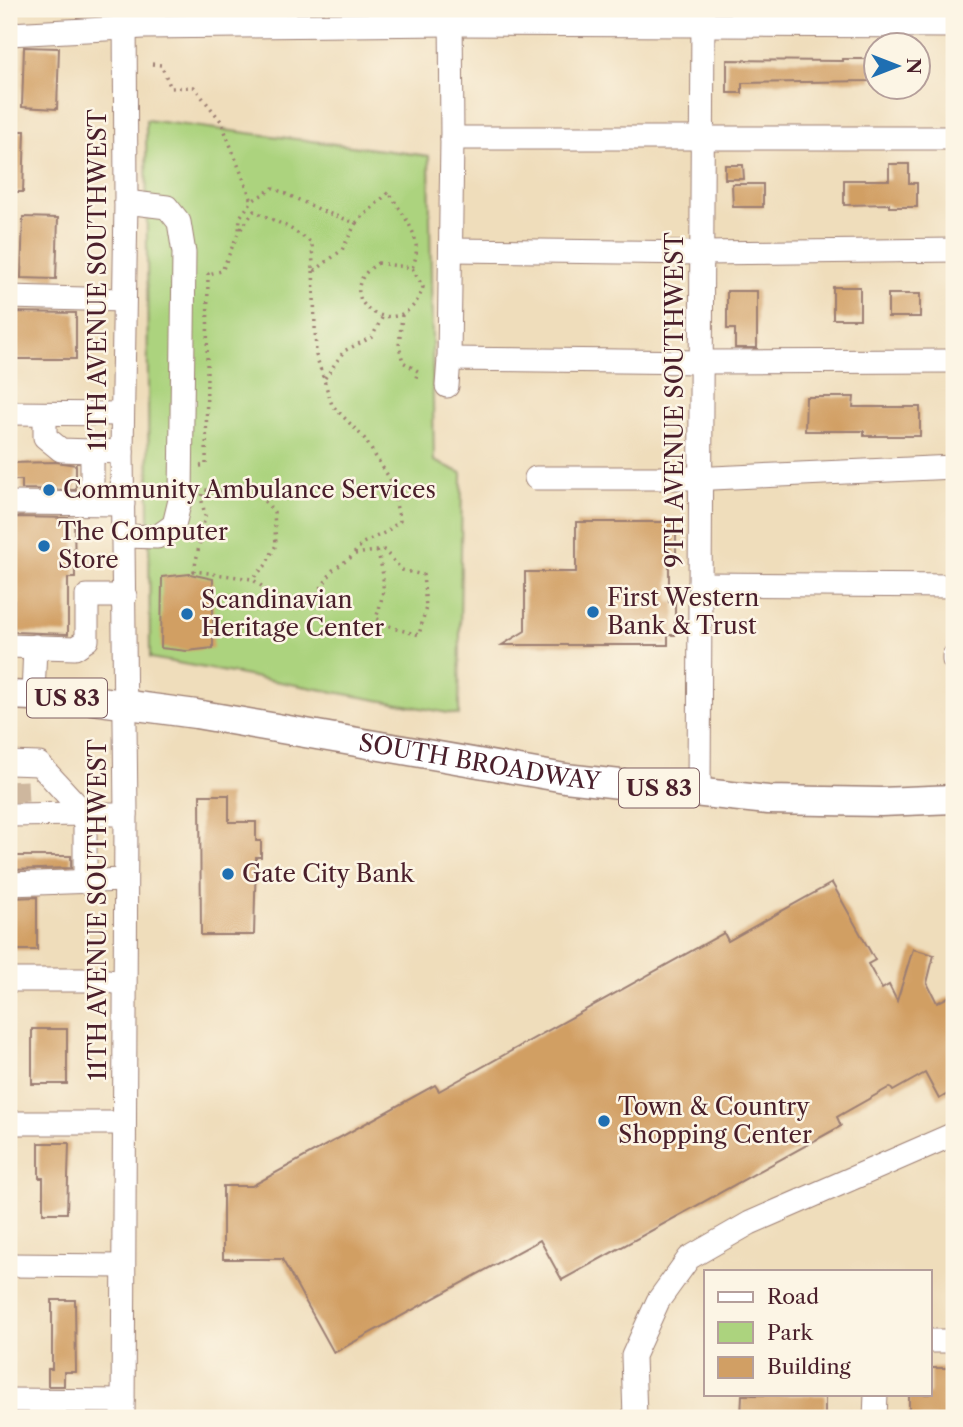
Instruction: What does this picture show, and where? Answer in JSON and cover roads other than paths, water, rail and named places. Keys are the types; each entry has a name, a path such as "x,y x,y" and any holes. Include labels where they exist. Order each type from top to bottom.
{"main road":[{"name":"SOUTH BROADWAY","path":"21,696 77,698 196,714 565,778 768,800 881,802 954,799"}],"street":[{"path":"446,386 451,250 451,16"},
{"path":"9,34 125,19 144,27 451,16 703,17 954,26"},
{"name":"9TH AVENUE SOUTHWEST","path":"699,792 703,17"},
{"name":"11TH AVENUE SOUTHWEST","path":"123,1409 126,814 122,414 126,202 125,19"},
{"path":"452,138 954,138"},
{"path":"125,536 157,537 174,525 181,496 184,253 178,222 167,207 126,202"},
{"path":"451,250 702,253 954,250"},
{"path":"9,297 123,300"},
{"path":"449,359 954,361"},
{"path":"9,413 122,414"},
{"path":"45,414 45,437 61,450 122,452"},
{"path":"92,451 92,503"},
{"path":"536,478 701,479 954,467"},
{"path":"9,503 123,503"},
{"path":"700,584 954,586"},
{"path":"9,646 75,648 87,640 87,596 125,596"},
{"path":"21,696 35,646"},
{"path":"85,882 85,814 40,764 14,790 85,814 126,814"},
{"path":"9,884 125,880"},
{"path":"9,980 99,980 124,983"},
{"path":"9,1124 124,1123"},
{"path":"635,1418 633,1356 658,1301 689,1258 750,1223 954,1134"},
{"path":"9,1265 123,1266"},
{"path":"932,1341 954,1341"},
{"path":"875,1418 876,1396"},
{"path":"9,1400 123,1409"}],"tunnel":[{"path":"16,781 17,802"}],"place":[{"name":"Community Ambulance Services","path":"49,490"},
{"name":"The Computer Store","path":"44,546"},
{"name":"First Western Bank & Trust","path":"593,612"},
{"name":"Scandinavian Heritage Center","path":"187,614"},
{"name":"Gate City Bank","path":"228,874"},
{"name":"Town & Country Shopping Center","path":"604,1121"}]}
